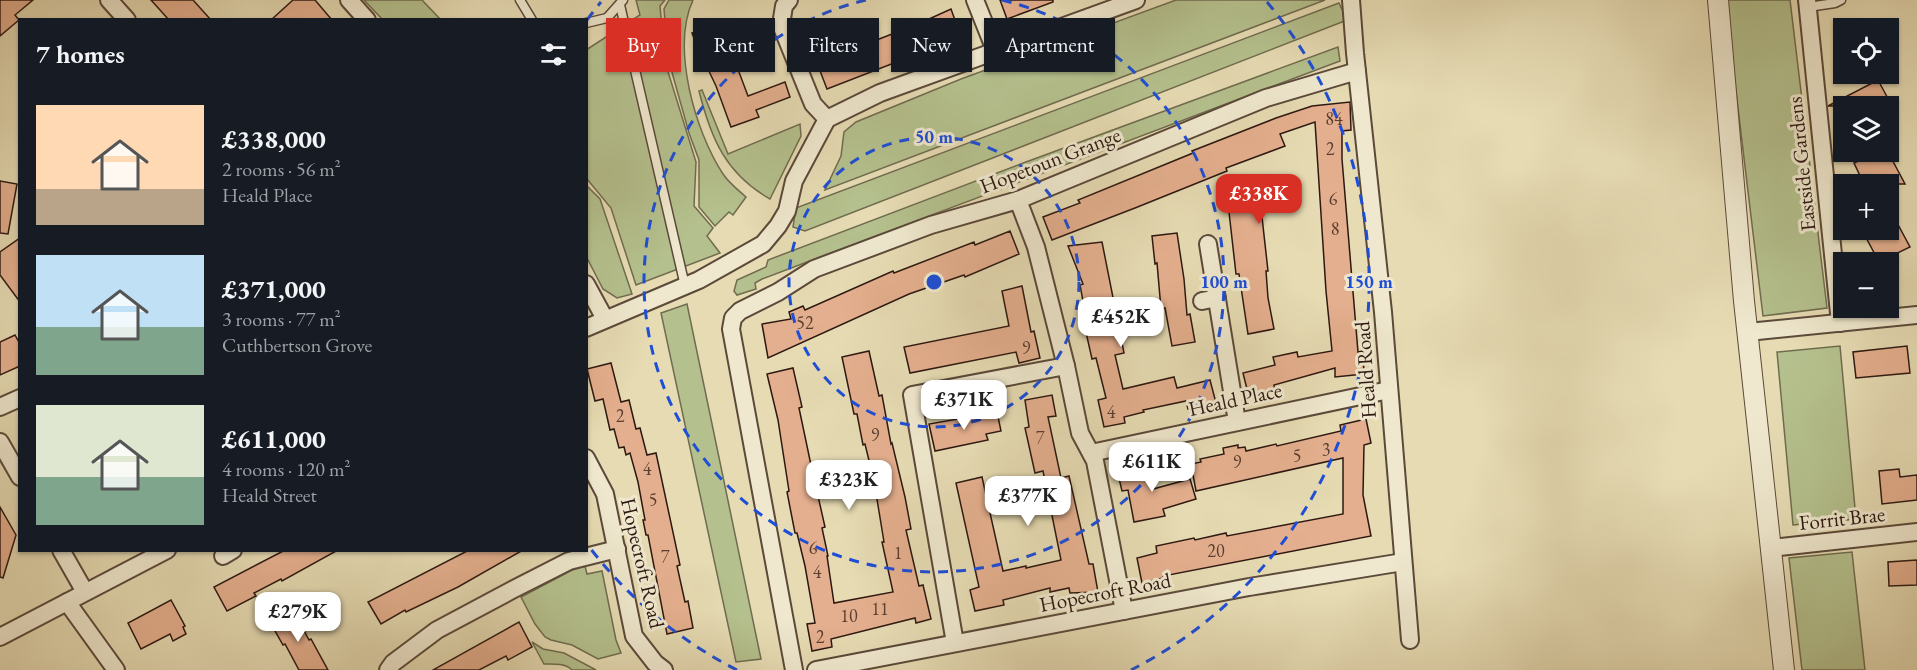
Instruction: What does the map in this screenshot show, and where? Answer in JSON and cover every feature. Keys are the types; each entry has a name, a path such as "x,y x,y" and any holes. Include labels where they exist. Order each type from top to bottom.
{"street":[{"path":"109,0 125,18"},
{"path":"349,0 365,18"},
{"path":"789,0 784,6 781,25 813,104 827,119"},
{"path":"975,0 984,22"},
{"path":"1085,18 1136,0"},
{"name":"Heald Road","path":"1351,0 1383,312 1410,640"},
{"path":"1718,0 1748,332 1784,670"},
{"name":"Eastside Gardens","path":"1807,3 1840,323"},
{"path":"588,327 692,283 763,244 787,211 794,182 827,119 880,93 984,54"},
{"name":"Hopetoun Grange","path":"794,670 730,329 733,318 740,311 778,292 814,269 931,225 1018,201 1266,98 1357,71"},
{"path":"1018,201 1036,247 1080,433 1095,461 1124,611"},
{"path":"1208,244 1209,299 1237,422"},
{"path":"588,288 605,319"},
{"path":"1748,332 1917,315"},
{"path":"955,644 912,395 1066,366"},
{"name":"Heald Place","path":"1090,453 1389,390"},
{"path":"0,407 18,399"},
{"path":"0,442 18,474"},
{"name":"Hopecroft Road","path":"588,463 605,494 634,636 655,663 664,670"},
{"name":"Forrit Brae","path":"1771,548 1917,532"},
{"path":"388,670 393,663 437,630 512,590 569,561 617,549"},
{"path":"62,552 85,592"},
{"path":"0,637 162,552"},
{"name":"Hopecroft Road","path":"816,670 1249,587 1403,562"},
{"path":"67,602 116,670"}],"lane":[{"path":"520,0 531,18"},
{"path":"1807,3 1835,3 1841,0"},
{"path":"588,23 607,18 621,2"},
{"path":"621,2 692,283"}],"green space":[{"path":"364,0 422,0 439,18 381,18"},
{"path":"636,0 665,0 660,6 661,18 635,18 640,15"},
{"path":"669,0 693,0 684,41 685,65 695,113 703,135 723,174 746,197 733,215 729,212 715,226 699,207 699,160 672,72 681,72 681,18 665,18 664,9"},
{"path":"1176,0 1325,0 825,190 841,156 844,132 856,122 984,71 1115,72 1115,22"},
{"path":"1725,0 1790,0 1827,308 1763,316"},
{"path":"1339,3 1347,20 805,231 793,227 796,208"},
{"path":"606,37 606,72 668,72 696,162 694,206 713,228 707,236 720,253 636,285 611,208 588,180 588,49"},
{"path":"1338,47 1340,61 762,279 755,283 756,289 737,295 734,291 737,280 766,267 768,260"},
{"path":"702,90 728,154 800,124 801,136 770,199 742,178 722,154 709,125 699,91"},
{"path":"588,187 600,199 632,294 617,298 603,289 588,260"},
{"path":"687,304 761,659 736,662 661,313"},
{"path":"1840,346 1856,519 1793,525 1777,352"},
{"path":"1852,552 1865,670 1802,670 1789,558"},
{"path":"585,566 587,574 602,571 616,640 621,653 598,659 572,645 545,637 535,624 521,597 572,570"},
{"path":"532,642 543,649 564,653 596,670 572,670 562,665 544,664"}],"building":[{"path":"0,0 33,0 15,15 18,21 0,36"},
{"path":"151,0 193,0 209,18 167,18"},
{"path":"293,0 315,0 330,18 273,18"},
{"path":"1000,0 1053,0 1053,2 1007,18"},
{"path":"951,9 954,18 931,18"},
{"path":"891,34 891,64 879,69 879,39"},
{"path":"709,72 739,72 748,96 785,82 790,97 756,110 759,117 731,127"},
{"path":"820,72 871,72 827,89"},
{"path":"1870,84 1880,84 1887,96 1847,96"},
{"path":"1350,102 1351,130 1342,131 1342,159 1358,352 1363,351 1364,374 1335,377 1335,368 1274,385 1275,391 1249,397 1243,373 1275,365 1273,357 1297,352 1298,357 1332,351 1315,122 1280,134 1285,146 1052,240 1043,217 1080,203 1078,200 1276,118 1312,106"},
{"path":"1893,162 1905,184 1899,184 1899,174 1859,174 1854,163"},
{"path":"0,181 17,184 8,234 0,233"},
{"path":"1261,208 1268,271 1266,271 1268,298 1274,329 1248,334 1239,274 1236,274 1229,212"},
{"path":"1899,226 1910,247 1899,252 1874,252 1867,240 1899,240"},
{"path":"1010,231 1019,254 965,277 964,275 909,294 768,358 762,324 791,319 789,312 803,306 805,310 893,271 894,273 974,242 975,245"},
{"path":"1177,233 1187,315 1190,314 1195,342 1172,346 1165,308 1161,309 1152,236"},
{"path":"18,239 18,299 0,275 0,252"},
{"path":"1102,242 1124,353 1115,355 1123,389 1174,377 1177,388 1210,380 1216,403 1188,409 1186,401 1143,410 1144,412 1124,417 1125,423 1104,427 1098,400 1106,398 1096,358 1092,359 1081,310 1084,310 1080,285 1083,284 1068,246"},
{"path":"1022,286 1031,332 1034,331 1040,358 1019,363 1016,352 910,373 904,347 1009,326 1002,291"},
{"path":"15,335 18,340 18,367 0,375 0,342"},
{"path":"1907,346 1910,373 1856,378 1853,352"},
{"path":"869,351 879,396 882,395 891,444 905,497 911,529 906,530 919,586 923,585 931,619 916,623 915,618 831,639 832,647 812,651 807,624 815,623 805,566 797,533 795,533 787,492 789,491 778,420 767,374 793,368 802,407 799,408 825,527 822,528 834,603 893,592 882,542 884,542 874,481 865,444 863,445 857,414 854,414 842,357"},
{"path":"611,363 621,402 629,400 636,429 640,428 647,455 656,453 680,565 677,566 685,602 688,601 693,628 667,634 648,535 646,535 643,520 645,520 638,482 630,453 626,455 624,447 619,448 614,429 610,430 603,399 595,401 588,369"},
{"path":"1052,395 1056,416 1048,417 1061,478 1069,476 1089,564 1093,564 1098,592 1070,593 1069,588 1050,592 1050,588 1003,600 1004,605 975,611 970,590 979,587 956,483 982,477 1003,571 1061,560 1043,471 1035,473 1025,428 1029,427 1025,400"},
{"path":"997,412 1001,431 986,434 988,440 935,451 929,424"},
{"path":"1366,419 1371,443 1364,445 1363,495 1371,536 1163,576 1163,578 1142,583 1137,558 1157,553 1156,546 1226,533 1227,536 1343,514 1343,458 1196,491 1191,464 1201,462 1200,459 1224,454 1223,448 1238,445 1238,448 1245,447 1246,451 1276,444 1277,446 1341,431 1340,425"},
{"path":"1148,463 1153,489 1190,479 1196,499 1163,509 1165,516 1134,522 1128,490 1122,491 1117,470"},
{"path":"1899,469 1900,477 1917,475 1917,500 1882,504 1879,471"},
{"path":"0,507 16,535 3,578 0,577"},
{"path":"281,552 334,552 282,581 281,579 254,593 256,596 227,611 214,587"},
{"path":"465,552 519,552 458,587 406,612 405,610 381,624 368,602"},
{"path":"1917,560 1917,585 1889,586 1888,562"},
{"path":"171,600 185,626 183,627 186,634 173,641 170,634 141,649 128,623"},
{"path":"293,610 328,670 299,670 285,644 283,645 270,622"},
{"path":"519,622 532,647 508,660 506,656 479,670 433,670"}]}
